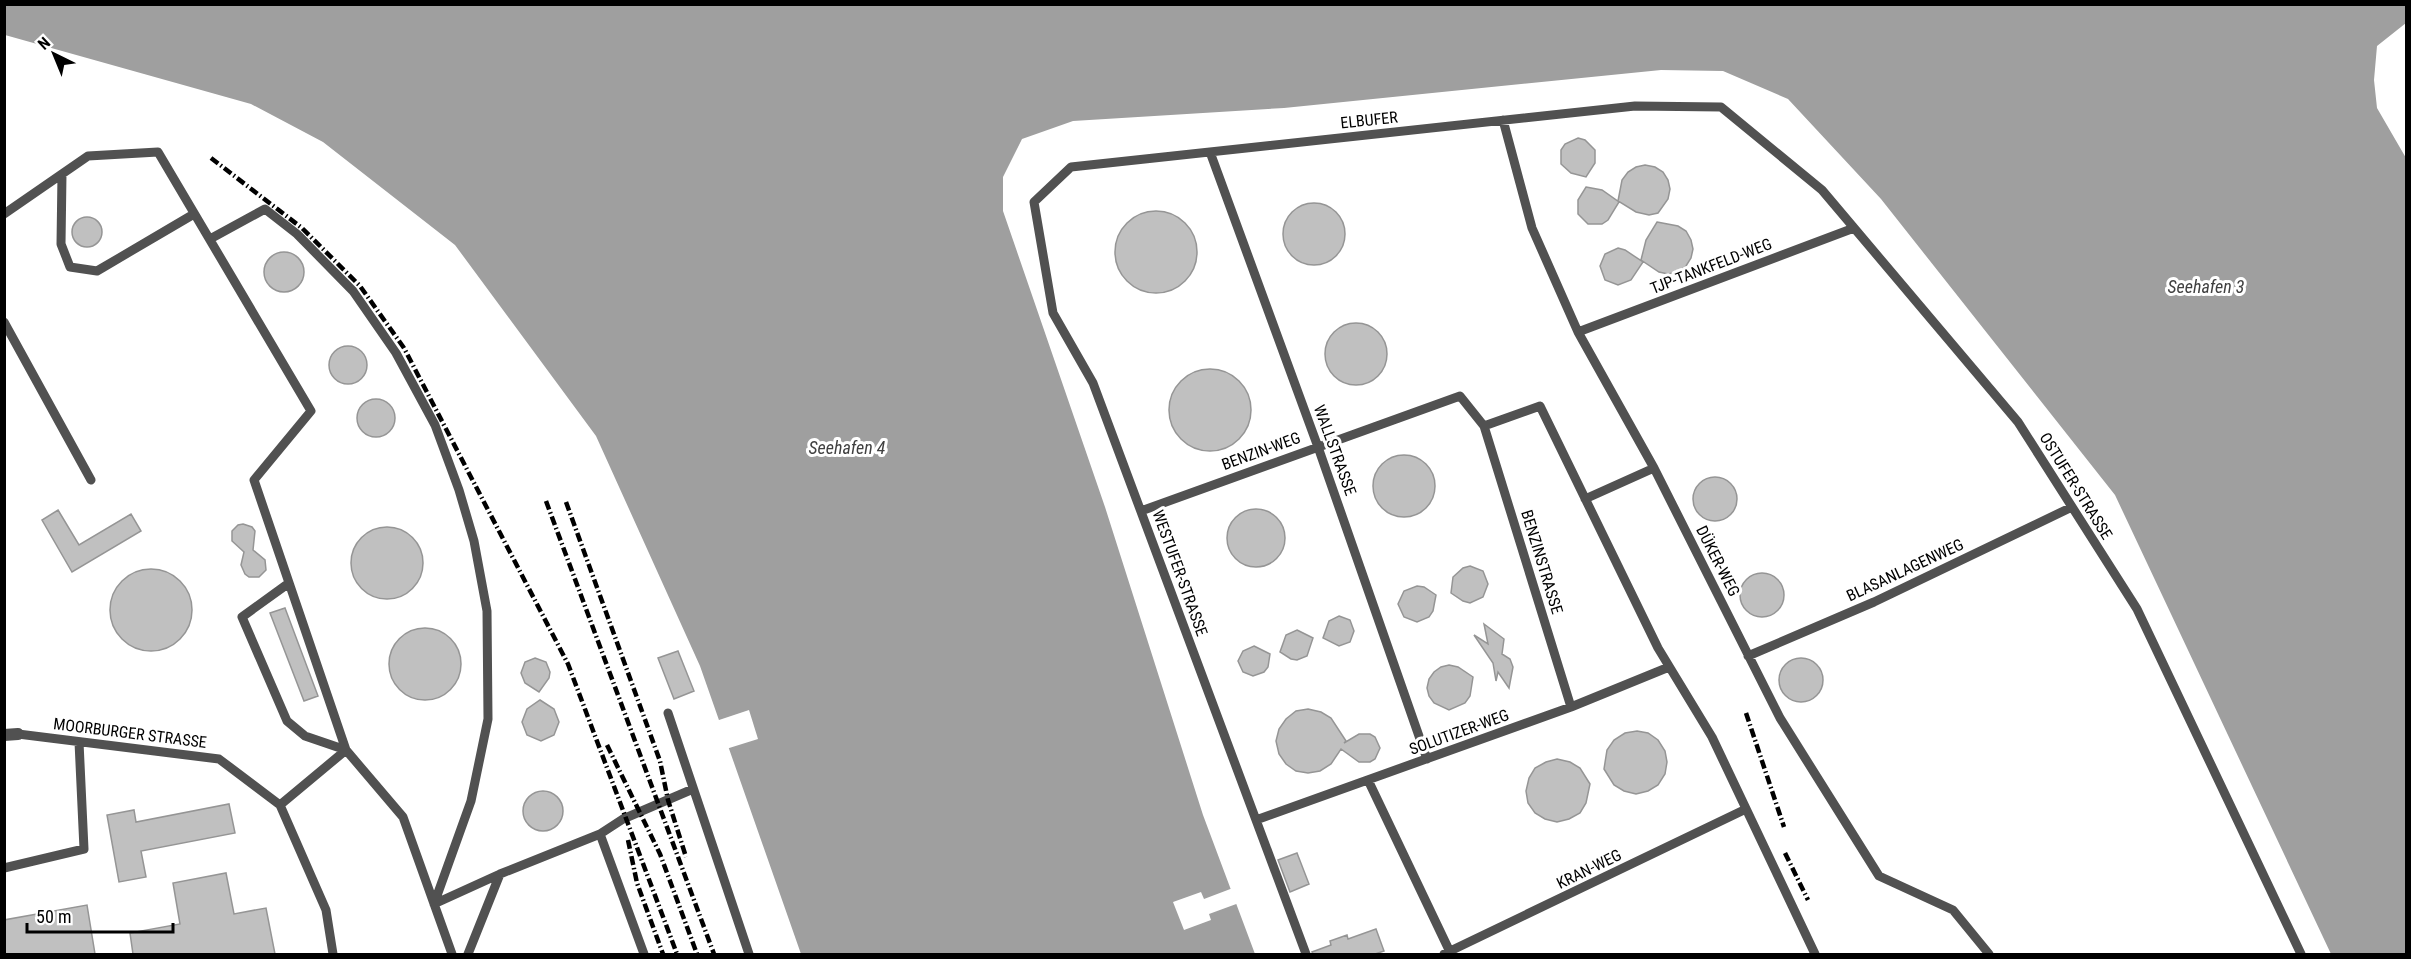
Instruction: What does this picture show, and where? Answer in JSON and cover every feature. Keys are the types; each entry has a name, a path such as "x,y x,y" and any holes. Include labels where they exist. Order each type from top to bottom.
{"street":[{"path":"4,735 18,734"}],"lane":[{"name":"ELBUFER","path":"1034,202 1071,167 1635,106 1721,107"},
{"name":"OSTUFER-STRASSE","path":"1721,107 1821,190 2018,422 2137,609 2301,954"},
{"name":"DÜKER-WEG","path":"1503,120 1532,228 1578,332 1654,468 1780,718 1879,876 1953,910 1989,954"},
{"path":"4,214 88,156 158,152 311,411 254,480 346,750 404,817 452,954"},
{"name":"WALLSTRASSE","path":"1210,152 1318,447 1426,759"},
{"path":"62,174 61,243 70,267 97,271 194,214"},
{"name":"WESTUFER-STRASSE","path":"1034,202 1053,313 1093,383 1306,954"},
{"path":"210,239 265,209 297,234 353,291 396,353 435,425 459,490 474,541 487,611 488,719 471,801 434,904"},
{"name":"TJP-TANKFELD-WEG","path":"1578,332 1854,228"},
{"path":"4,322 91,480"},
{"name":"BENZIN-WEG","path":"1141,511 1460,396 1484,426"},
{"path":"1484,426 1540,406 1658,648 1712,737 1815,954"},
{"name":"BENZINSTRASSE","path":"1484,426 1571,707"},
{"path":"1585,499 1654,468"},
{"name":"BLASANLAGENWEG","path":"1749,656 1874,602 2072,507"},
{"path":"289,583 242,617 287,721 305,736 346,750"},
{"name":"SOLUTIZER-WEG","path":"1256,820 1571,707 1669,667"},
{"path":"668,713 749,954"},
{"name":"MOORBURGER STRASSE","path":"18,734 219,759 280,805 326,910 333,954"},
{"path":"4,868 84,849 79,742"},
{"path":"280,805 346,750"},
{"path":"1368,780 1447,953"},
{"path":"434,904 500,874 600,834 623,819 693,789"},
{"name":"KRAN-WEG","path":"1447,953 1746,809"},
{"path":"600,834 644,954"},
{"path":"468,954 500,874"}],"water":[{"path":"4,5 2406,5 2406,23 2377,46 2374,80 2377,108 2406,158 2406,954 2331,954 2115,495 1881,199 1788,99 1723,71 1661,70 1284,108 1073,121 1022,139 1003,177 1003,211 1105,507 1203,815 1255,954 801,954 700,666 596,436 455,245 323,142 251,104 5,35"}],"pier":[{"path":"749,710 758,739 726,749 716,721"},
{"path":"1233,888 1239,903 1209,914 1211,920 1184,930 1173,902 1201,892 1204,899"}],"building":[{"path":"1578,138 1585,140 1595,150 1595,163 1586,177 1571,173 1561,164 1561,150 1565,144"},
{"path":"1645,165 1663,172 1670,189 1668,199 1658,213 1649,215 1636,212 1618,201 1622,180 1628,172"},
{"path":"1586,187 1602,190 1619,202 1608,220 1602,224 1588,224 1578,214 1578,200"},
{"path":"1314,203 1331,208 1336,212 1340,217 1345,234 1340,251 1336,256 1331,260 1314,265 1297,260 1292,256 1288,251 1283,234 1288,217 1292,212 1297,208"},
{"path":"1156,211 1172,215 1185,223 1193,236 1197,252 1193,268 1185,281 1172,289 1156,293 1140,289 1127,281 1119,268 1115,252 1119,236 1127,223 1140,215"},
{"path":"87,217 93,218 101,226 101,238 93,246 87,247 81,246 73,238 72,232 73,226 81,218"},
{"path":"1657,222 1678,226 1686,231 1691,240 1693,249 1691,258 1678,272 1668,274 1659,272 1641,260 1646,240"},
{"path":"1618,248 1643,262 1631,280 1618,285 1605,280 1600,266 1605,254"},
{"path":"284,252 292,253 298,258 303,264 303,280 298,286 292,291 284,292 276,291 270,286 265,280 264,272 265,264 270,258 276,253"},
{"path":"1356,323 1368,325 1378,332 1385,342 1387,354 1385,366 1378,376 1368,383 1356,385 1344,383 1334,376 1327,366 1325,354 1327,342 1334,332 1344,325"},
{"path":"348,346 361,352 367,365 361,378 348,384 335,378 329,365 335,352"},
{"path":"1210,369 1226,373 1239,381 1247,394 1251,410 1247,426 1239,439 1226,447 1210,451 1194,447 1181,439 1173,426 1169,410 1173,394 1181,381 1194,373"},
{"path":"376,399 389,405 395,418 389,431 376,437 363,431 357,418 363,405"},
{"path":"1404,455 1416,457 1426,464 1433,474 1435,486 1433,498 1426,508 1416,515 1404,517 1392,515 1382,508 1375,498 1373,486 1375,474 1382,464 1392,457"},
{"path":"1715,477 1730,484 1737,499 1730,514 1715,521 1700,514 1693,499 1700,484"},
{"path":"1250,509 1262,509 1277,517 1285,532 1285,544 1277,559 1262,567 1250,567 1235,559 1227,544 1227,532 1235,517"},
{"path":"58,510 79,545 131,514 141,531 72,572 42,520"},
{"path":"238,525 252,527 255,531 253,550 265,560 266,570 259,577 249,577 245,574 241,565 244,552 232,541 232,531"},
{"path":"387,527 407,533 417,543 423,563 417,583 407,593 387,599 367,593 357,583 351,563 357,543 367,533"},
{"path":"1470,566 1483,571 1488,584 1483,597 1470,603 1451,593 1453,577 1463,568"},
{"path":"151,569 167,572 180,581 189,594 192,610 189,626 180,639 167,648 151,651 135,648 122,639 113,626 110,610 113,594 122,581 135,572"},
{"path":"1762,573 1777,580 1784,595 1777,610 1762,617 1747,610 1740,595 1747,580"},
{"path":"1417,586 1424,587 1436,595 1433,611 1429,617 1417,622 1404,617 1398,604 1404,591"},
{"path":"285,608 318,696 304,701 270,613"},
{"path":"1339,616 1350,620 1354,631 1350,642 1339,646 1323,638 1329,621"},
{"path":"1484,624 1504,639 1502,654 1510,659 1513,667 1509,688 1498,672 1496,681 1493,663 1474,635 1488,644"},
{"path":"425,628 445,634 455,644 461,664 455,684 445,694 425,700 405,694 395,684 389,664 395,644 405,634"},
{"path":"1297,630 1313,638 1307,656 1297,660 1280,652 1286,635"},
{"path":"1254,646 1270,654 1268,667 1264,672 1253,676 1243,672 1238,661 1243,651"},
{"path":"678,651 694,691 674,699 658,658"},
{"path":"535,658 546,662 550,672 549,678 539,692 525,683 521,673 525,662"},
{"path":"1801,658 1816,665 1823,680 1816,695 1801,702 1786,695 1779,680 1786,665"},
{"path":"1449,665 1458,667 1473,677 1470,696 1465,703 1449,710 1434,703 1427,688 1434,672"},
{"path":"540,700 554,709 559,722 554,735 541,741 527,735 522,722 527,709"},
{"path":"1308,709 1321,712 1331,718 1346,741 1344,743 1359,734 1370,734 1375,737 1380,748 1375,759 1370,762 1359,762 1341,749 1331,764 1320,771 1308,773 1296,771 1286,764 1279,754 1276,741 1279,729 1296,711"},
{"path":"1637,731 1648,733 1658,740 1665,751 1667,762 1665,774 1658,785 1636,794 1614,785 1604,769 1607,750 1614,740 1625,733"},
{"path":"1557,759 1570,762 1580,768 1590,784 1586,803 1580,813 1557,822 1535,813 1528,803 1526,791 1529,778 1535,768"},
{"path":"543,791 557,797 563,811 557,825 543,831 529,825 523,811 529,797"},
{"path":"229,804 235,833 141,851 146,877 119,882 107,815 134,810 136,822"},
{"path":"1297,853 1309,884 1290,892 1278,860"},
{"path":"226,873 234,914 266,908 275,954 133,954 130,933 180,924 173,883"},
{"path":"87,905 95,954 4,954 4,920"},
{"path":"1376,929 1384,951 1375,954 1313,954 1312,952 1331,945 1330,941 1347,935 1348,939"}],"railway":[{"path":"211,158 302,228 360,286 404,348 568,664 677,954"},
{"path":"546,501 714,954"},
{"path":"566,502 660,761 668,800 686,857"},
{"path":"1746,713 1784,827"},
{"path":"607,745 660,854 697,954"},
{"path":"628,840 637,883 663,954"},
{"path":"1785,853 1808,900"}],"water label":[{"name":"Seehafen 3","path":"2206,286"},
{"name":"Seehafen 4","path":"847,447"}]}
